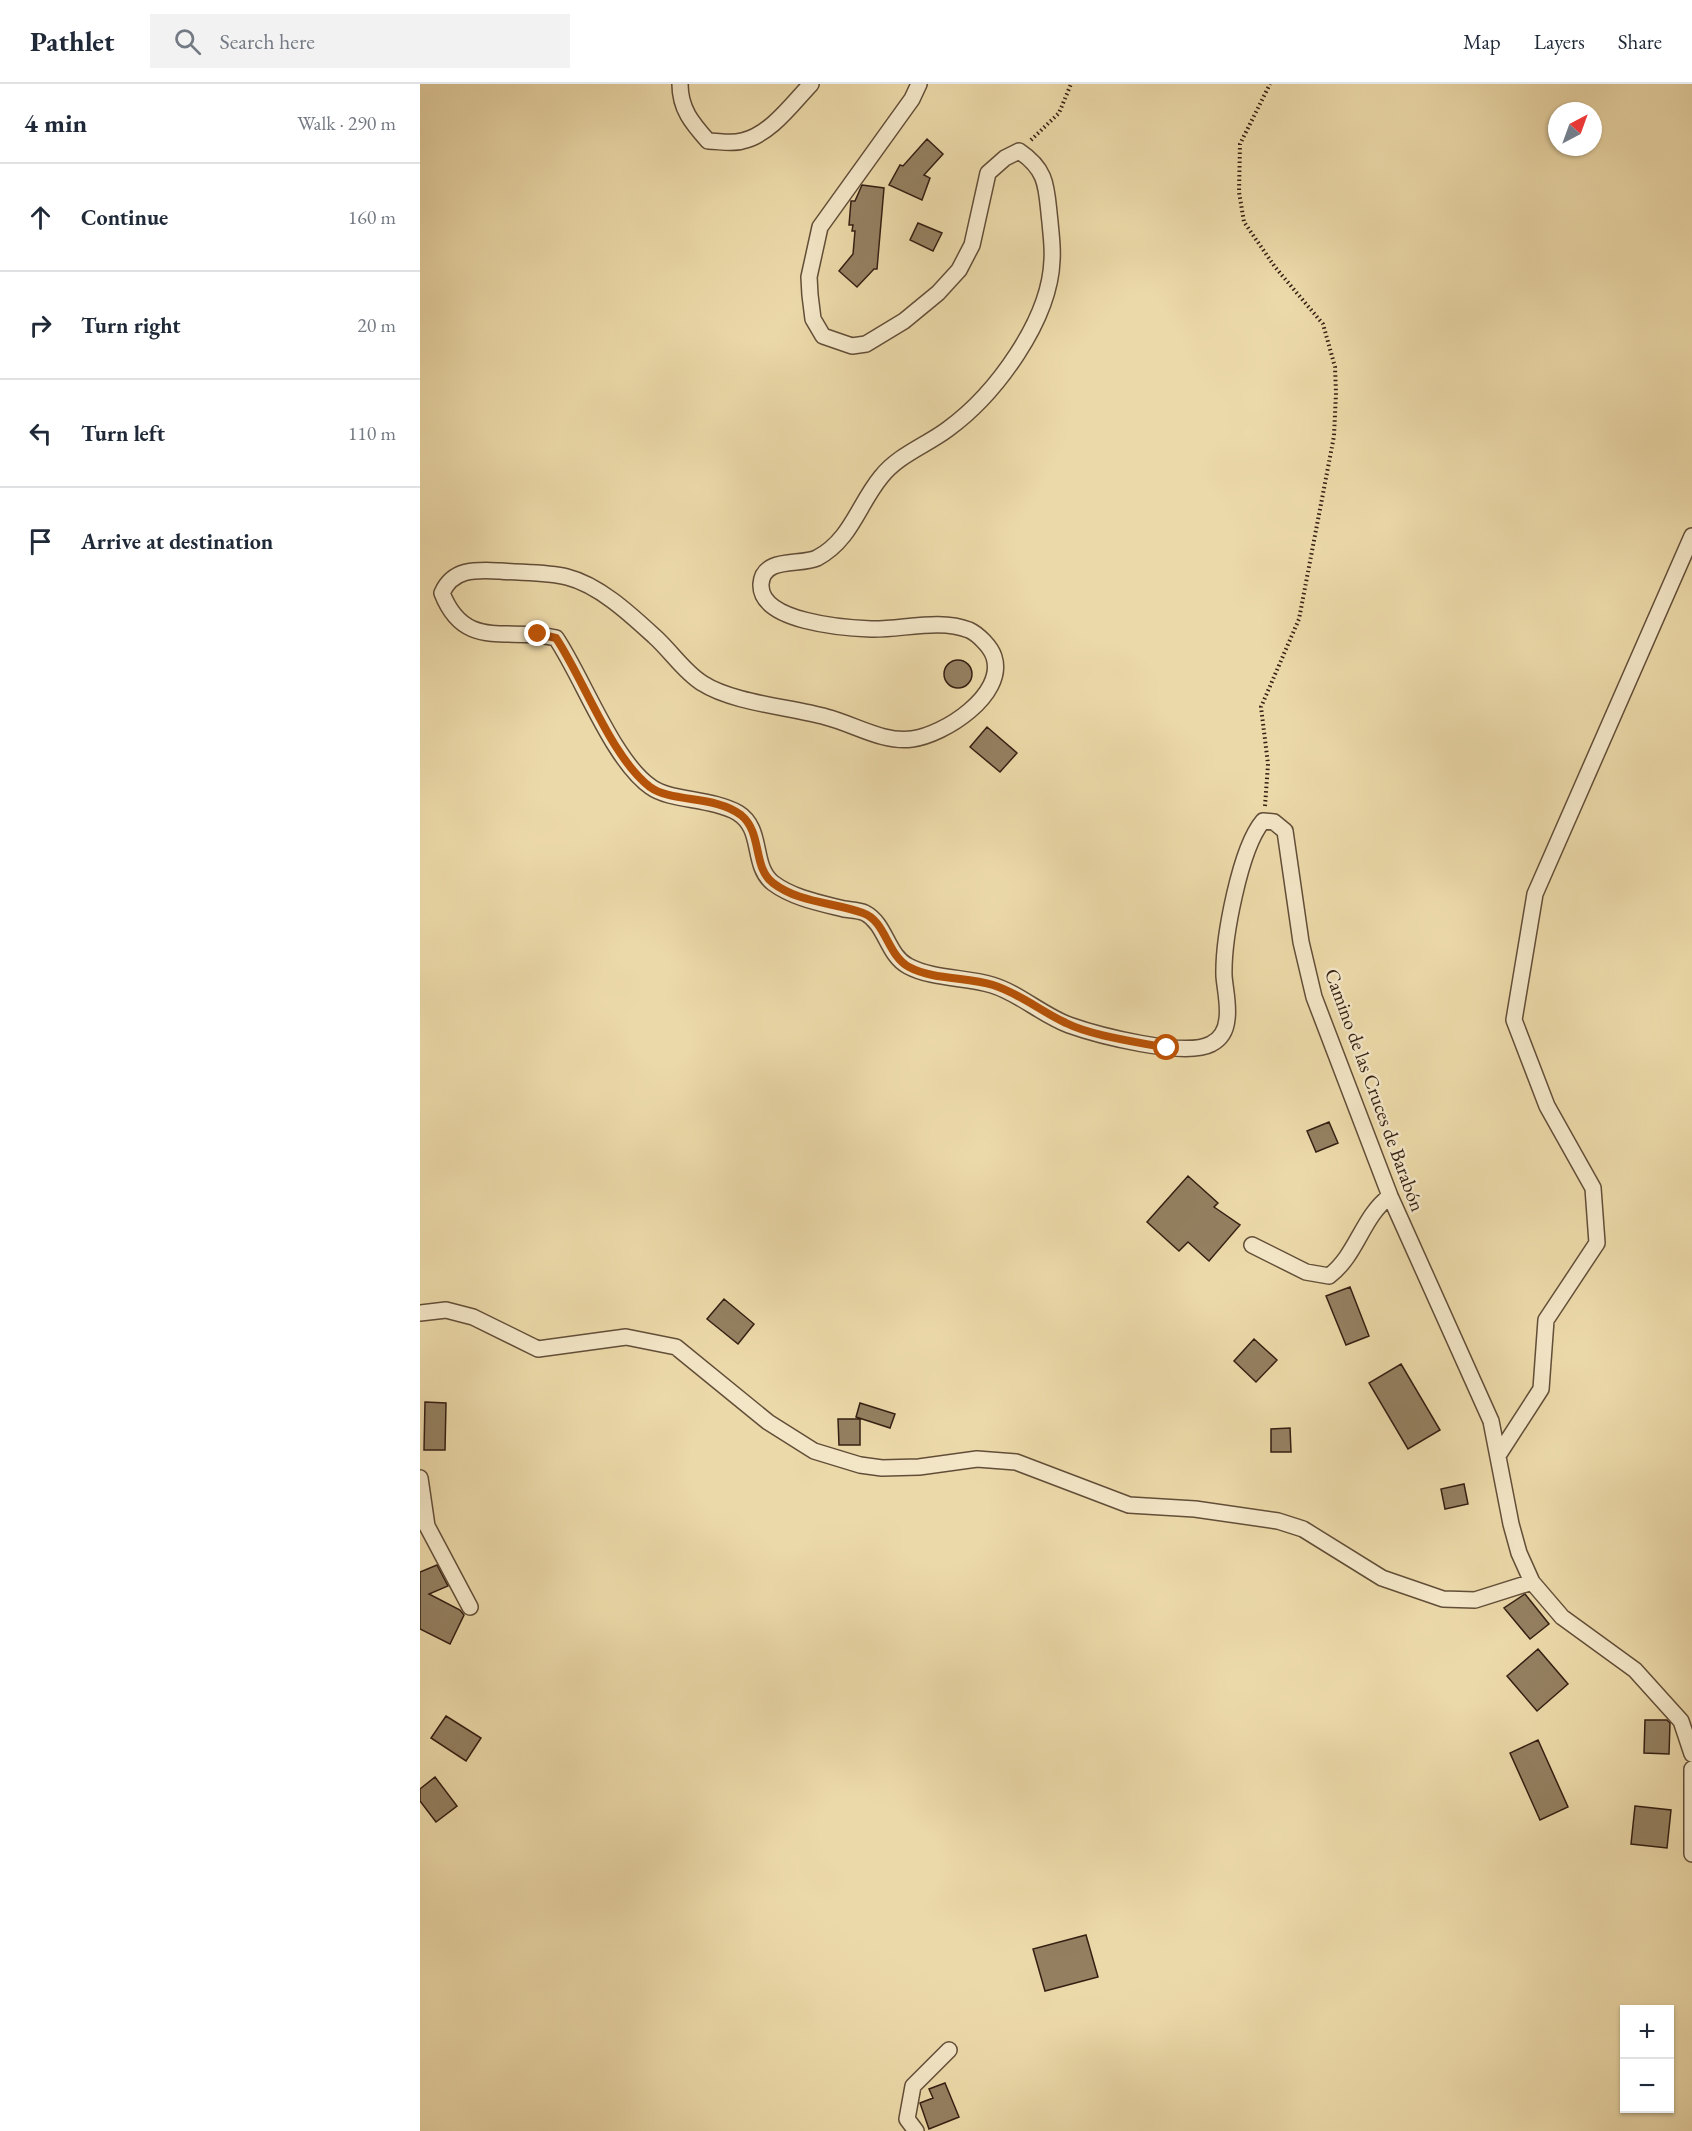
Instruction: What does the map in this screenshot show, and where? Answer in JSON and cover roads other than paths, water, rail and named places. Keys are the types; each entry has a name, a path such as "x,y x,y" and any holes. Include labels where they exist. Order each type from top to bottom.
{"street":[{"path":"680,84 680,98 688,118 708,141 730,142 743,141 766,130 811,84"},
{"name":"Camino de las Cruces de Barabón","path":"919,84 912,99 820,227 809,286 813,319 823,336 852,346 866,344 904,321 938,293 959,270 972,245 988,173 1005,158 1019,151 1032,159 1045,177 1053,263 1039,313 1002,376 968,414 897,462 881,476 848,533 833,548 812,560 781,563 770,568 761,580 761,590 774,607 807,621 874,629 940,626 968,630 985,642 994,656 994,681 989,691 964,715 946,727 916,739 894,740 826,717 739,697 702,683 653,635 593,587 566,577 478,570 458,573 446,583 442,593 448,608 468,629 497,634 538,634 556,638 574,664 589,700 628,762 651,788 722,806 740,814 751,826 757,841 760,863 771,882 812,901 865,913 881,929 897,959 911,968 994,985 1068,1024 1181,1050 1210,1045 1223,1035 1228,1017 1224,974 1230,919 1254,832 1263,821 1274,822 1285,831 1301,942 1314,997 1390,1196 1491,1421 1511,1524 1519,1553 1532,1582 1562,1617 1643,1679 1682,1721 1692,1754"},
{"path":"1499,1454 1540,1389 1546,1320 1597,1244 1593,1188 1546,1106 1514,1020 1535,894 1692,536"},
{"path":"1252,1245 1306,1272 1329,1276 1343,1266 1376,1207 1390,1196"},
{"path":"420,1313 446,1310 472,1317 538,1349 626,1337 676,1347 768,1422 814,1451 860,1465 882,1468 919,1467 977,1460 1016,1462 1129,1505 1195,1509 1278,1521 1303,1529 1382,1578 1443,1599 1475,1600 1532,1582"},
{"path":"420,1478 427,1526 470,1607"},
{"path":"1692,1769 1692,1854"},
{"path":"916,2131 907,2119 913,2086 949,2050"}]}
